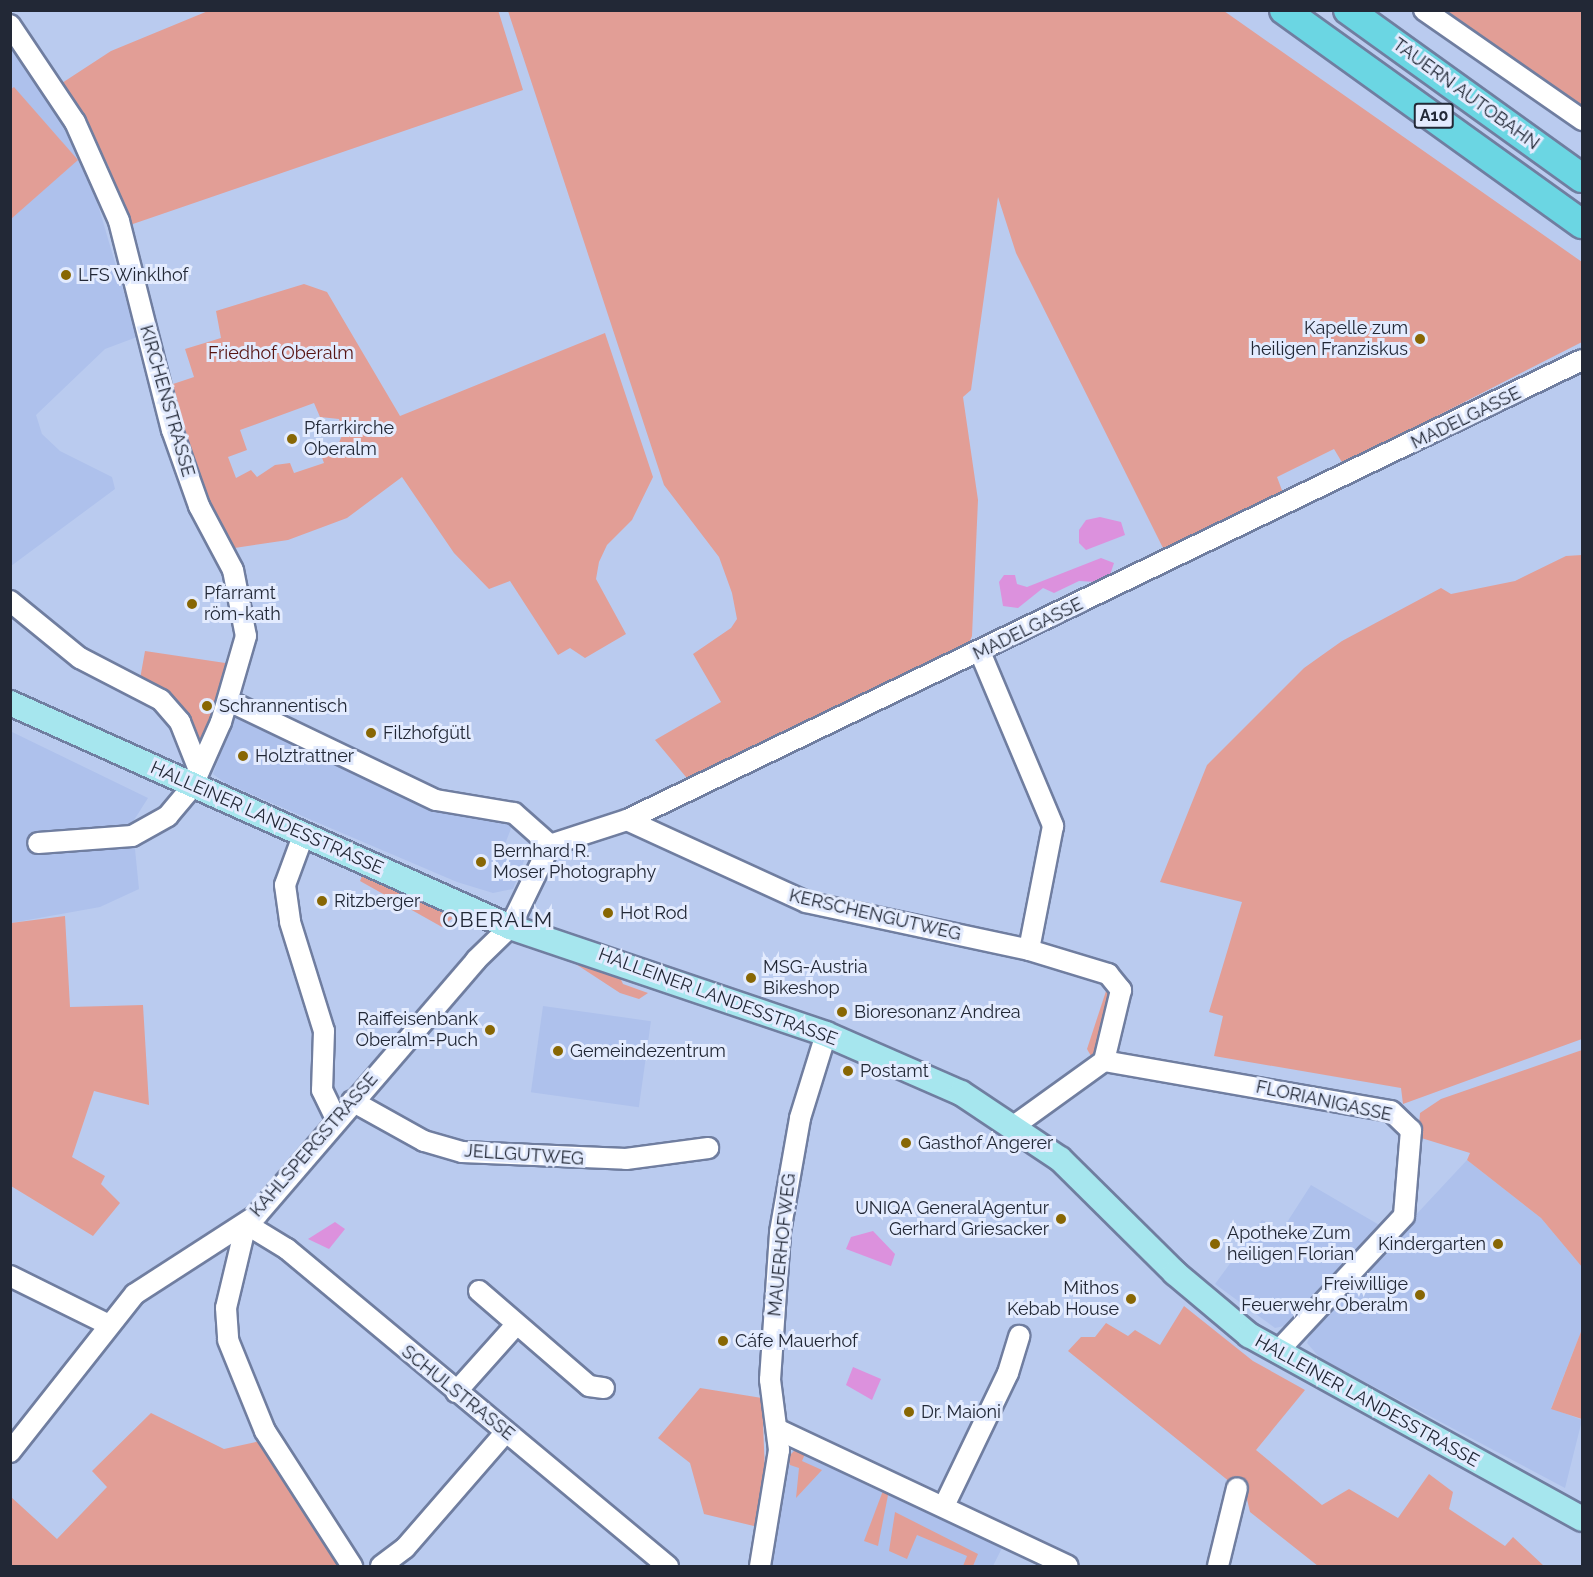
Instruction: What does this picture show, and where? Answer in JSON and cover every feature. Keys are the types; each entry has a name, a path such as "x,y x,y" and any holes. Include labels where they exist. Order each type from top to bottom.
{"highway":[{"name":"TAUERN AUTOBAHN","path":"1284,10 1582,224"},
{"name":"TAUERN AUTOBAHN","path":"1348,10 1582,178"}],"main road":[{"name":"HALLEINER LANDESSTRASSE","path":"10,703 196,778 303,836 510,927 826,1034 948,1086 1014,1126 1060,1159 1227,1319 1277,1352 1582,1519"}],"street":[{"path":"1424,10 1582,120"},
{"name":"KIRCHENSTRASSE","path":"10,25 75,122 119,221 172,430 199,506 233,570 246,636 229,701 196,778"},
{"name":"MADELGASSE","path":"550,845 627,820 980,652 1582,360"},
{"path":"10,601 80,658 161,700 180,722 196,778 146,832 38,843"},
{"path":"980,652 1053,826 1029,950"},
{"path":"229,701 436,800 514,813 550,845 510,927"},
{"name":"KERSCHENGUTWEG","path":"627,820 806,902 1029,950 1117,981 1121,1000 1104,1061"},
{"path":"303,836 285,885 290,922 324,1031 322,1090 336,1119"},
{"name":"KAHLSPERGSTRASSE","path":"10,1452 49,1409 106,1324 135,1294 246,1224 351,1101 510,927"},
{"name":"MAUERHOFWEG","path":"760,1566 779,1430 770,1380 780,1232 800,1118 826,1034"},
{"path":"1014,1126 1104,1061"},
{"name":"FLORIANIGASSE","path":"1104,1061 1391,1111 1411,1130 1404,1216 1277,1352"},
{"name":"JELLGUTWEG","path":"351,1101 424,1141 462,1152 626,1160 708,1148"},
{"path":"246,1224 226,1308 228,1340 266,1431 352,1566"},
{"name":"SCHULSTRASSE","path":"246,1224 287,1249 456,1392 668,1566"},
{"path":"10,1276 106,1324"},
{"path":"479,1291 515,1326 589,1386 604,1388"},
{"path":"456,1392 515,1326"},
{"path":"944,1506 1008,1373 1019,1336"},
{"path":"779,1430 1068,1566"},
{"path":"381,1566 405,1548 506,1432"},
{"path":"1218,1566 1237,1488"}],"shaded area":[{"name":"LFS Winklhof","path":"10,41 85,161 137,337 105,349 36,415 42,434 60,451 112,477 115,489 11,566"},
{"path":"1100,517 1121,522 1125,535 1086,550 1079,543 1079,530 1086,520"},
{"path":"1101,558 1114,563 1110,575 1096,582 1079,581 1054,593 1043,588 1018,608 1003,606 999,582 1004,575 1015,575 1017,584 1027,587"},
{"path":"235,715 352,766 514,821 505,844 527,853 513,889 493,893 457,882 225,783 213,774"},
{"path":"10,731 148,798 129,828 39,835 134,839 139,889 100,907 11,923"},
{"name":"Gemeindezentrum","path":"543,1006 651,1021 639,1107 531,1092"},
{"path":"1467,1160 1541,1218 1582,1267 1582,1329 1551,1408 1582,1420 1565,1488 1320,1358 1307,1343 1316,1322"},
{"path":"1311,1185 1381,1226 1284,1326 1275,1328 1215,1284 1262,1220 1282,1230"},
{"path":"335,1222 345,1229 329,1249 308,1239"},
{"path":"873,1231 895,1254 891,1266 846,1249 851,1237"},
{"path":"853,1367 881,1379 872,1400 846,1385"},
{"path":"801,1446 1004,1544 993,1566 764,1566 787,1454"}],"green space":[{"path":"498,10 523,90 130,225 108,165 62,83 111,51 208,11"},
{"path":"508,11 1224,11 1582,262 1582,342 1343,464 1334,449 1277,477 1283,493 1165,552 1016,253 998,197 971,390 963,397 978,500 972,636 966,650 783,731 691,783 655,740 721,702 693,654 731,628 737,619 732,593 719,557 664,485"},
{"path":"1439,11 1582,11 1582,110"},
{"path":"14,87 78,160 11,219 10,90"},
{"name":"Friedhof Oberalm","path":"304,284 327,292 400,416 605,333 653,477 632,520 607,545 599,562 596,579 626,634 585,658 570,648 558,655 510,581 489,589 454,553 402,477 347,518 288,540 228,549 167,386 194,377 185,349 221,338 216,311","holes":["314,403 320,417 339,419 343,433 338,445 320,452 324,463 294,473 290,463 275,465 257,477 251,470 236,478 228,457 247,450 240,430"]},
{"path":"1582,555 1582,1039 1403,1104 1401,1088 1214,1056 1223,1016 1209,1012 1242,902 1160,882 1207,765 1304,668 1342,641 1441,588 1451,594 1515,581 1566,556"},
{"path":"145,651 232,664 205,739 197,741 165,690 140,679"},
{"path":"364,872 438,906 454,917 442,927 360,881"},
{"path":"65,916 70,1007 143,1005 149,1105 94,1091 72,1157 105,1176 101,1184 120,1203 93,1236 11,1186 11,923"},
{"path":"565,957 617,971 623,984 648,993 639,999 620,993"},
{"path":"1108,985 1113,989 1096,1055 1091,1056 1087,1049"},
{"path":"1582,1050 1582,1267 1541,1218 1467,1160 1470,1153 1418,1137 1420,1113 1441,1099"},
{"path":"1184,1306 1253,1361 1305,1390 1256,1450 1322,1505 1349,1489 1398,1518 1429,1474 1453,1492 1449,1509 1505,1546 1513,1537 1544,1566 1318,1566 1250,1512 1246,1495 1068,1351 1081,1337 1095,1337 1106,1323 1128,1336 1135,1330 1160,1345"},
{"path":"1582,1329 1582,1419 1551,1409"},
{"path":"700,1388 762,1398 765,1473 758,1527 704,1514 690,1463 658,1438"},
{"path":"151,1413 224,1449 260,1441 343,1566 11,1566 10,1496 57,1539 107,1487 92,1471"},
{"path":"796,1449 807,1449 802,1461 822,1470 796,1498 799,1468 790,1465 788,1457"},
{"path":"884,1488 889,1490 878,1546 864,1541"},
{"path":"895,1512 978,1554 973,1566 963,1566 967,1556 917,1535 907,1559 889,1551"}],"place":[{"name":"LFS Winklhof","path":"66,275"},
{"name":"Kapelle zum heiligen Franziskus","path":"1420,339"},
{"name":"Pfarrkirche Oberalm","path":"292,439"},
{"name":"Pfarramt röm-kath","path":"192,604"},
{"name":"Schrannentisch","path":"207,706"},
{"name":"Filzhofgütl","path":"371,733"},
{"name":"Holztrattner","path":"243,756"},
{"name":"Bernhard R. Moser Photography","path":"481,862"},
{"name":"Ritzberger","path":"322,901"},
{"name":"Hot Rod","path":"608,913"},
{"name":"MSG-Austria Bikeshop","path":"751,978"},
{"name":"Bioresonanz Andrea","path":"842,1012"},
{"name":"Raiffeisenbank Oberalm-Puch","path":"490,1030"},
{"name":"Gemeindezentrum","path":"558,1051"},
{"name":"Postamt","path":"848,1071"},
{"name":"Gasthof Angerer","path":"906,1143"},
{"name":"UNIQA GeneralAgentur Gerhard Griesacker","path":"1061,1219"},
{"name":"Apotheke Zum heiligen Florian","path":"1215,1244"},
{"name":"Kindergarten","path":"1498,1244"},
{"name":"Freiwillige Feuerwehr Oberalm","path":"1420,1295"},
{"name":"Mithos Kebab House","path":"1131,1299"},
{"name":"Cáfe Mauerhof","path":"723,1341"},
{"name":"Dr. Maioni","path":"909,1412"}],"district":[{"name":"OBERALM","path":"498,920"}]}
